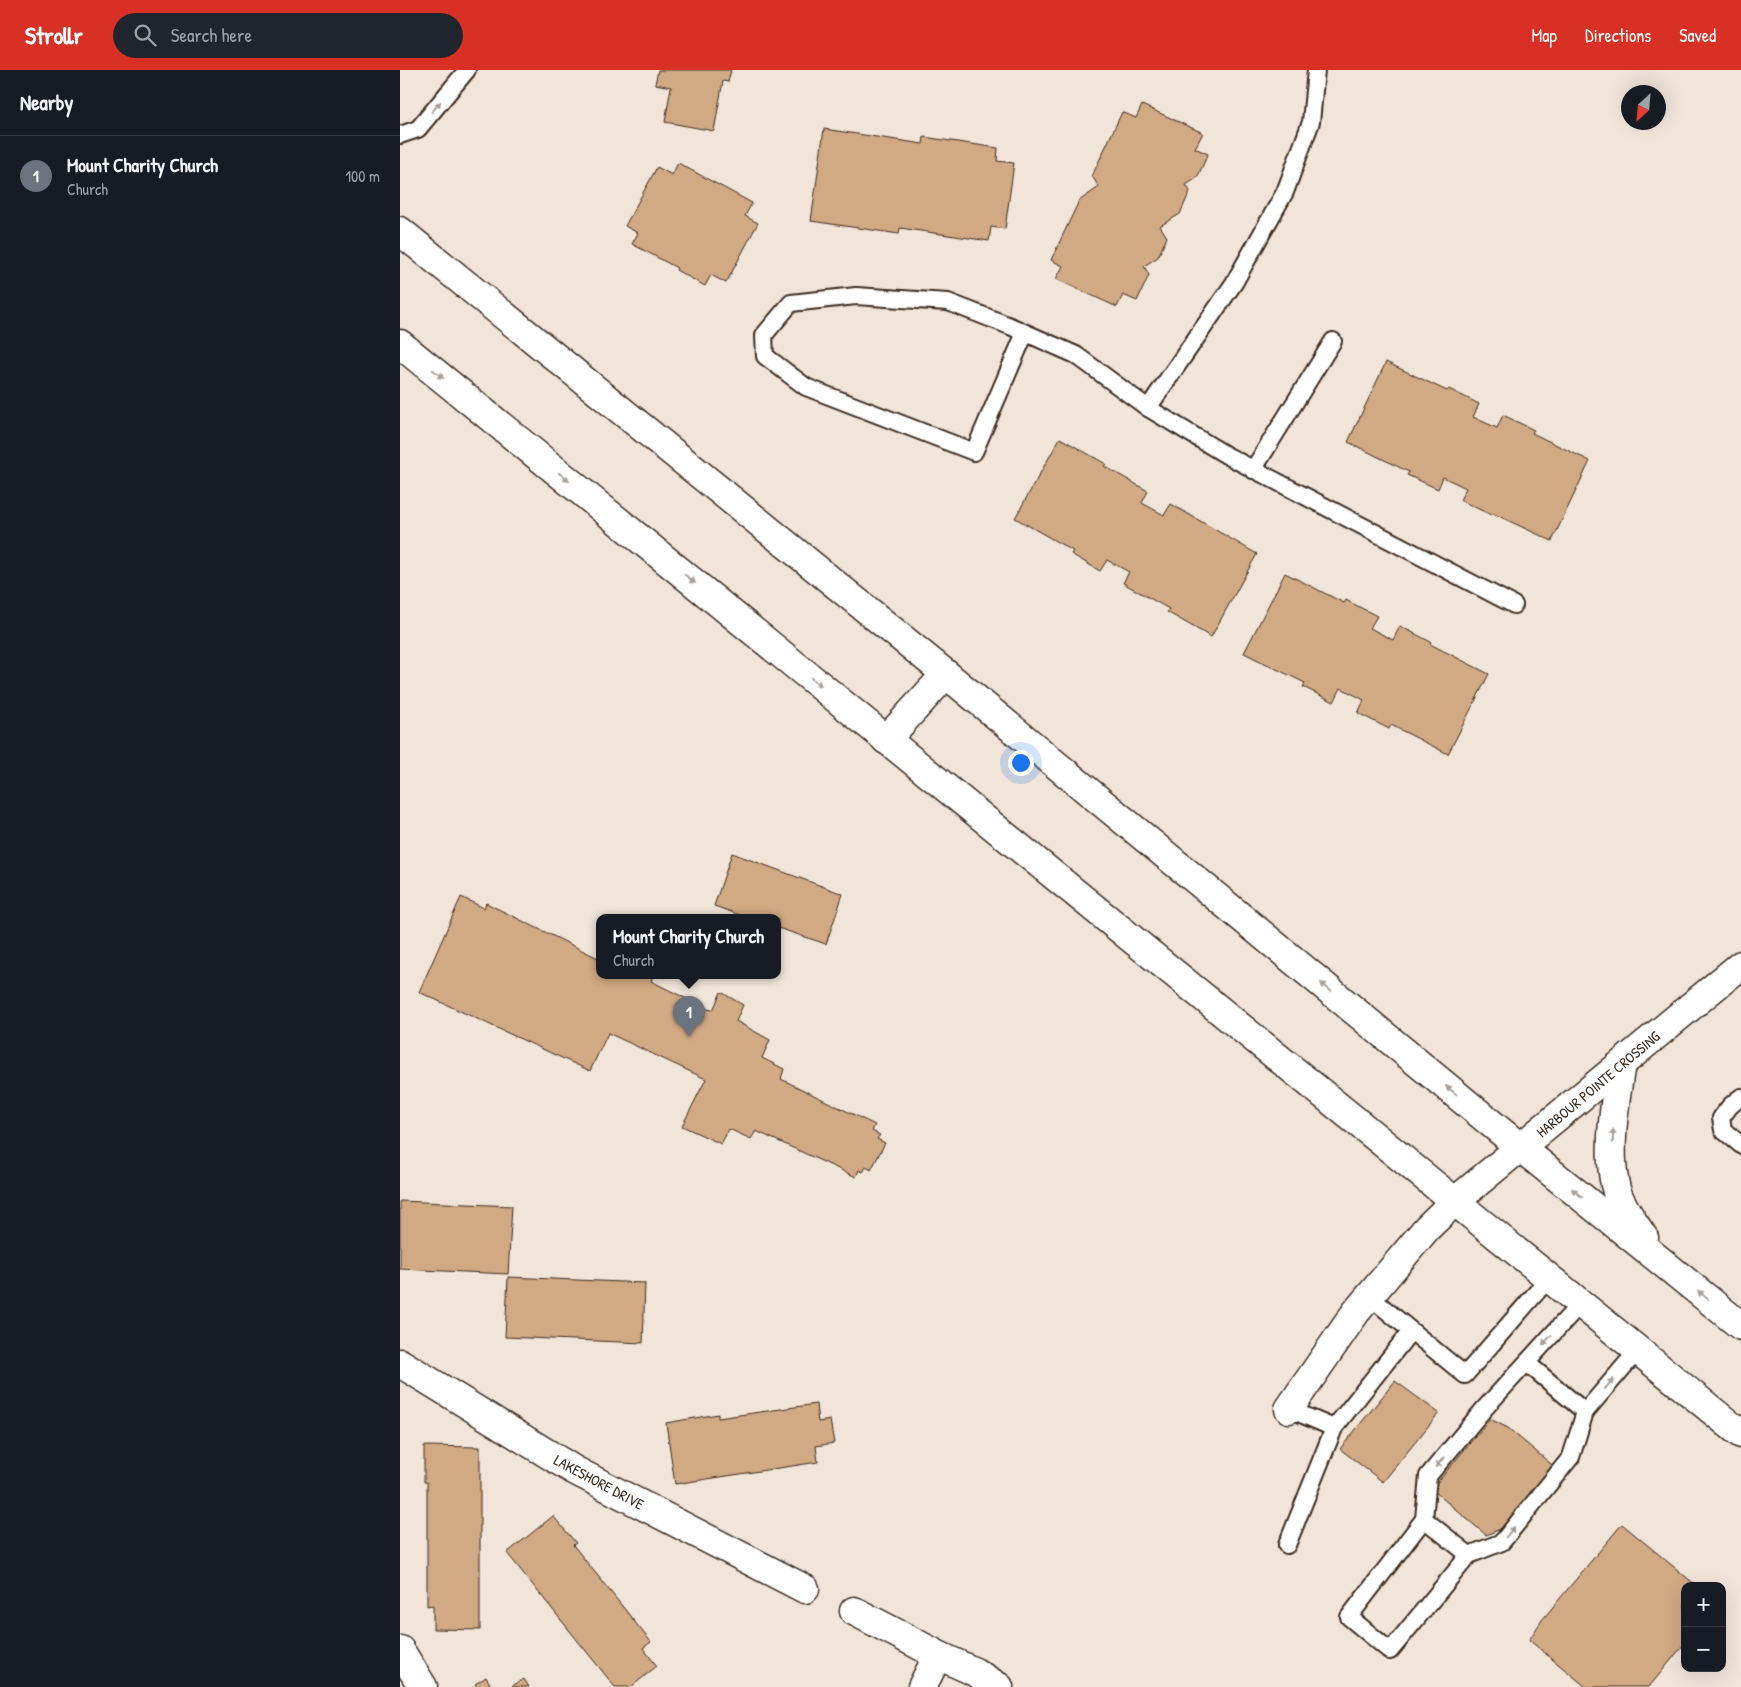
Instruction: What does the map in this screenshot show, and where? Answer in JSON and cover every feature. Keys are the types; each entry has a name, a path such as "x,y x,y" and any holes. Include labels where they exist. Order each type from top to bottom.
{"main road":[{"path":"400,232 946,674 1521,1148 1741,1326"},
{"path":"400,344 1741,1434"},
{"path":"886,740 946,674"},
{"name":"HARBOUR POINTE CROSSING","path":"1289,1409 1356,1312 1427,1228 1454,1202 1741,965"},
{"path":"1621,1064 1615,1099 1613,1128 1614,1178 1618,1195 1630,1218 1659,1260"},
{"name":"LAKESHORE DRIVE","path":"400,1363 574,1470 805,1589"},
{"path":"854,1611 975,1672 999,1687"},
{"path":"400,1650 423,1687"},
{"path":"922,1687 938,1655"}],"lane":[{"path":"400,135 418,129 467,70"},
{"path":"1148,408 1234,282 1285,192 1311,122 1316,70"},
{"path":"1025,332 974,452 806,387 765,356 764,335 791,303 856,296 948,302 1025,332 1076,355 1148,408 1226,456 1514,605"},
{"path":"1253,470 1333,341"},
{"path":"1741,1097 1730,1106 1721,1118 1723,1130 1741,1145"},
{"path":"1369,1296 1465,1375 1549,1278"},
{"path":"1580,1304 1484,1409 1428,1476 1424,1519 1349,1617 1390,1651 1469,1555 1502,1542 1571,1456 1585,1412 1638,1350"},
{"path":"1287,1545 1334,1428 1411,1330"},
{"path":"1527,1362 1585,1412"},
{"path":"1289,1409 1334,1428"},
{"path":"1424,1519 1469,1555"}],"building":[{"path":"658,70 731,70 728,82 723,81 714,131 665,122 671,87 655,84"},
{"path":"1142,105 1203,133 1195,148 1208,154 1197,178 1186,185 1190,191 1180,214 1160,226 1167,237 1158,257 1144,266 1149,275 1137,301 1123,295 1117,307 1056,279 1063,266 1051,260 1079,201 1099,187 1092,176 1122,112 1136,118"},
{"path":"824,129 923,144 924,137 998,148 997,161 1014,163 1005,229 991,227 989,241 900,228 899,234 811,221"},
{"path":"678,163 752,203 745,216 758,223 726,283 711,275 705,286 676,270 677,268 632,244 638,233 625,226 657,167 672,175"},
{"path":"1386,362 1479,404 1473,417 1497,428 1503,415 1534,430 1532,433 1590,461 1552,541 1460,500 1466,488 1443,477 1438,489 1407,475 1409,472 1348,442"},
{"path":"1060,438 1148,491 1142,503 1164,515 1171,504 1257,554 1211,637 1167,612 1169,609 1123,583 1129,572 1107,560 1100,571 1071,554 1073,551 1015,518"},
{"path":"1285,573 1344,603 1346,600 1377,616 1370,628 1393,640 1400,626 1431,642 1430,644 1489,674 1448,754 1391,725 1389,729 1358,713 1364,700 1341,688 1334,702 1303,687 1305,683 1244,653"},
{"path":"732,853 843,894 826,944 781,929 781,914 737,914 714,906"},
{"path":"461,897 484,908 486,903 596,957 596,979 652,979 651,981 707,1009 713,1010 721,992 743,1005 736,1021 770,1040 762,1058 784,1069 781,1079 875,1125 872,1131 880,1135 877,1139 885,1143 871,1170 866,1167 863,1172 859,1170 856,1177 756,1131 751,1139 729,1129 721,1144 682,1126 706,1079 608,1033 590,1071 419,992"},
{"path":"400,1201 512,1206 508,1274 400,1269"},
{"path":"508,1277 645,1283 643,1343 505,1337"},
{"path":"1395,1381 1439,1413 1383,1482 1340,1449"},
{"path":"816,1404 818,1422 830,1420 834,1443 816,1446 818,1462 675,1484 666,1423 718,1414 718,1418"},
{"path":"1490,1419 1508,1428 1557,1469 1510,1525 1486,1535 1435,1492 1435,1485"},
{"path":"424,1446 480,1447 480,1630 433,1629 433,1605 427,1606 427,1482 424,1482"},
{"path":"553,1516 576,1543 573,1545 651,1642 643,1648 657,1666 631,1687 615,1687 507,1553"},
{"path":"1622,1524 1692,1582 1681,1582 1681,1648 1649,1687 1586,1687 1529,1640 1542,1620"},
{"path":"486,1677 492,1687 477,1687 475,1684"},
{"path":"524,1679 529,1687 512,1687 512,1686"}],"place":[{"name":"Mount Charity Church","path":"689,1037"}]}
